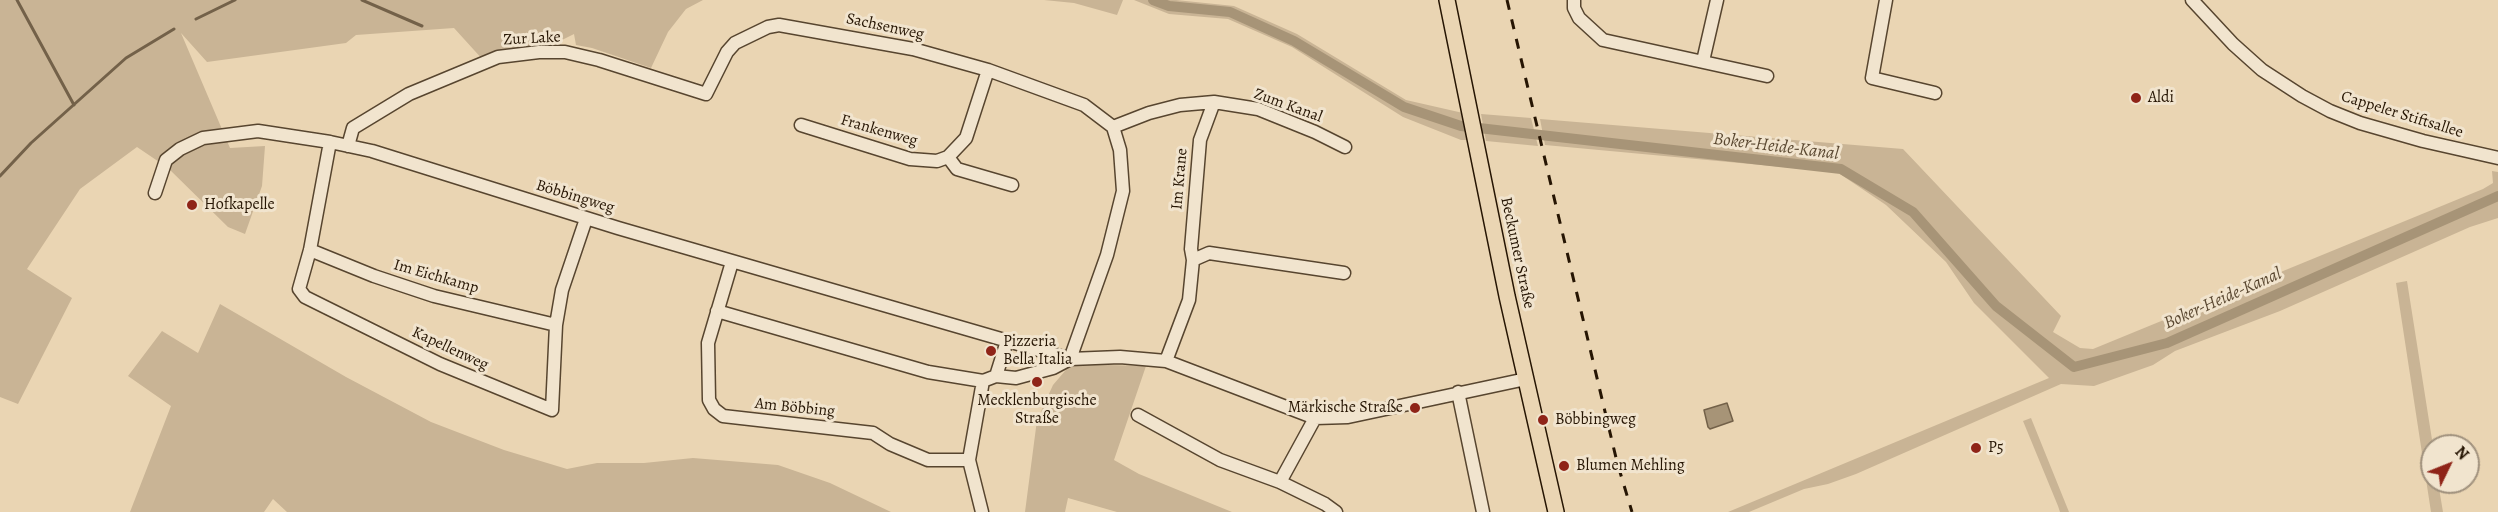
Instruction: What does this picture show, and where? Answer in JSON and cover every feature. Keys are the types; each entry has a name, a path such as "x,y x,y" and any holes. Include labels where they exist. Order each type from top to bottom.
{"main road":[{"name":"Beckumer Straße","path":"1447,0 1556,512"}],"street":[{"path":"1574,0 1574,8 1579,18 1603,40 1767,76"},
{"path":"1703,61 1717,0"},
{"path":"1886,0 1872,78 1935,93"},
{"name":"Cappeler Stiftsallee","path":"2192,0 2233,44 2262,70 2330,111 2360,123 2423,141 2498,158"},
{"name":"Sachsenweg","path":"706,94 727,52 735,43 768,27 779,25 818,30 913,49 988,70 1084,105 1113,127"},
{"name":"Zur Lake","path":"348,146 353,128 389,105 409,94 498,57 538,52 566,52 599,60 706,94"},
{"path":"988,70 966,138 948,157 957,169 1012,185"},
{"name":"Zum Kanal","path":"1113,127 1149,113 1180,105 1214,102 1258,110 1315,132 1345,147"},
{"name":"Im Krane","path":"1166,361 1189,300 1200,140 1214,102"},
{"name":"Frankenweg","path":"801,125 910,159 928,161 948,157"},
{"path":"1070,359 1107,255 1123,191 1120,150 1113,127"},
{"name":"Böbbingweg","path":"155,193 166,160 180,149 203,138 258,131 372,151 586,219 1070,359 1120,357 1166,361 1315,418 1347,417 1526,379"},
{"name":"Kapellenweg","path":"330,142 310,250 299,289 305,297 440,363 552,410 556,325 562,290 586,219"},
{"name":"Im Eichkamp","path":"310,250 374,276 434,296 556,325"},
{"path":"1193,260 1209,253 1344,273"},
{"name":"Am Böbbing","path":"732,262 708,343 709,400 714,409 723,417 873,433 890,444 928,460 969,460"},
{"path":"717,311 928,372 983,381 996,376 1007,341"},
{"name":"Böbbingweg","path":"996,376 1016,378 1053,368 1070,359"},
{"path":"982,512 969,460 983,381"},
{"path":"1458,392 1483,512"},
{"path":"1138,415 1220,460 1280,482 1325,504 1336,512"},
{"path":"1280,482 1315,418"}],"shaded area":[{"path":"0,0 703,0 686,9 668,32 651,68 592,48 576,45 574,34 548,47 484,61 454,28 356,35 346,43 207,62 181,33 230,148 265,146 262,186 245,234 228,227 168,168 137,147 80,189 27,269 72,298 18,404 0,397"},
{"path":"1044,0 1123,0 1117,15 1074,3"},
{"path":"1134,0 1176,0 1234,6 1297,34 1406,100 1463,113 1468,140 1461,140 1403,117 1292,47 1228,19 1169,14"},
{"path":"1481,114 1531,118 1538,146 1486,141"},
{"path":"1540,119 1903,149 2061,316 2053,332 2080,348 2093,349 2483,189 2493,183 2492,171 2498,172 2498,218 2470,227 2280,311 2175,351 2153,365 2094,386 2061,384 1856,474 1828,484 1804,489 1749,512 1728,512 2049,378 1974,303 1946,262 1886,205 1837,172 1545,145"},
{"path":"2407,281 2431,434 2420,434 2420,440 2396,283"},
{"path":"220,304 346,377 431,422 504,450 567,469 597,463 644,463 693,458 778,465 830,483 891,512 287,512 273,499 264,512 130,512 171,406 128,376 162,331 198,353"},
{"path":"1071,364 1146,366 1114,460 1139,474 1232,512 1117,512 1068,498 1065,512 1025,512 1037,420 1053,385"},
{"path":"1727,403 1733,421 1710,429 1704,410"},
{"path":"2031,418 2069,512 2060,512 2023,421"},
{"path":"2428,494 2440,494 2443,512 2431,512"}],"waterway":[{"path":"17,0 74,105"},
{"path":"196,19 235,0"},
{"path":"362,0 422,26"},
{"name":"Boker-Heide-Kanal","path":"1153,0 1169,6 1230,12 1294,41 1404,107 1461,126 1841,169 1913,212 1996,306 2074,367 2167,343 2498,196"},
{"path":"0,176 31,143 126,58 174,29"}],"railway":[{"path":"1507,0 1617,462 1632,512"}],"place":[{"name":"Aldi","path":"2136,98"},
{"name":"Hofkapelle","path":"192,205"},
{"name":"Pizzeria Bella Italia","path":"991,351"},
{"name":"Mecklenburgische Straße","path":"1037,382"},
{"name":"Märkische Straße","path":"1415,408"},
{"name":"Böbbingweg","path":"1543,420"},
{"name":"P5","path":"1976,448"},
{"name":"Blumen Mehling","path":"1564,466"}]}
